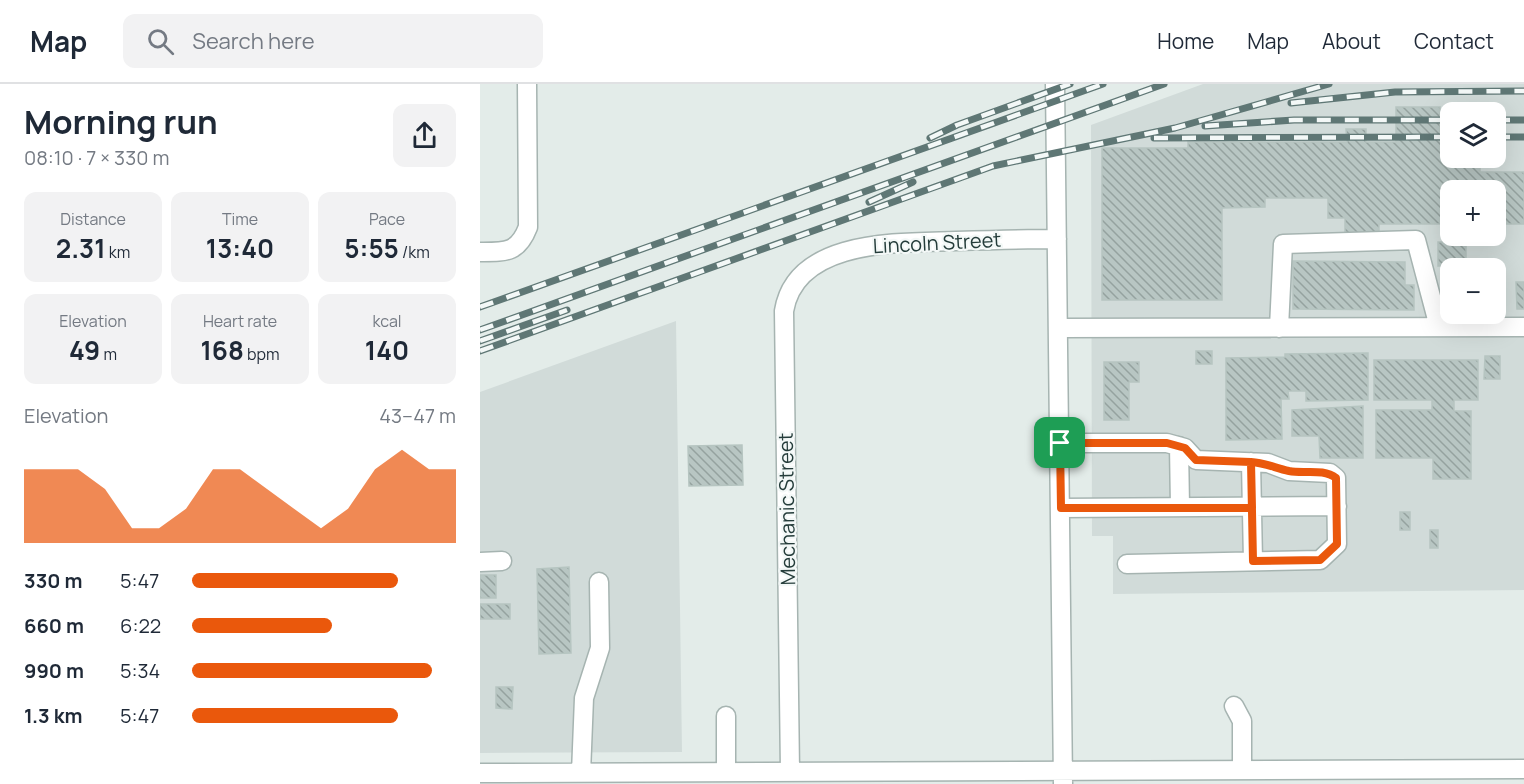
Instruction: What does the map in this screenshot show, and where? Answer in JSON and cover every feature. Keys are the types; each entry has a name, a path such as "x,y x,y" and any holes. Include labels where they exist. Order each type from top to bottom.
{"street":[{"path":"480,252 508,250 516,247 522,242 530,218 527,84"},
{"path":"1056,92 1063,777"},
{"name":"Lincoln Street","path":"820,263 839,254 875,244 1057,238"},
{"path":"1279,328 1283,244 1416,240 1439,327"},
{"name":"Mechanic Street","path":"790,771 784,311 786,296 796,280 820,263"},
{"path":"1059,328 1524,327"},
{"path":"1060,443 1167,443 1185,448 1196,460 1268,463 1289,471 1330,473 1336,478 1337,544 1320,560 1128,564"},
{"path":"1179,446 1180,507"},
{"path":"1251,462 1253,561"},
{"path":"1061,508 1337,506"},
{"path":"480,562 502,561"},
{"path":"581,772 584,698 600,648 599,582"},
{"path":"1233,706 1242,721 1242,770"},
{"path":"726,716 726,771"},
{"path":"480,772 790,771 1063,777 1242,770 1524,769"}],"shaded area":[{"path":"1203,84 1524,84 1524,590 1113,594 1113,536 1092,536 1091,125"},
{"path":"676,321 682,752 480,753 480,392"}],"building":[{"path":"1396,107 1440,107 1440,168 1480,168 1480,172 1524,172 1524,224 1506,224 1506,180 1440,180 1440,224 1379,224 1379,238 1345,238 1345,218 1328,218 1328,198 1265,198 1265,207 1222,208 1222,300 1102,300 1102,148 1188,148 1188,142 1347,142 1346,129 1366,129 1366,142 1396,142"},
{"path":"1438,242 1440,246 1466,246 1466,258 1440,258 1440,266 1438,266"},
{"path":"1293,261 1405,262 1405,285 1414,285 1414,310 1293,309"},
{"path":"1516,282 1524,282 1524,309 1517,309"},
{"path":"1196,351 1212,351 1212,364 1196,364"},
{"path":"1368,353 1368,400 1306,401 1306,391 1288,391 1289,399 1281,399 1282,439 1226,440 1226,358 1285,357 1285,354"},
{"path":"1485,356 1500,356 1500,379 1484,379"},
{"path":"1374,360 1478,360 1478,400 1454,400 1454,411 1471,411 1471,479 1433,479 1433,458 1376,458 1376,410 1432,410 1432,400 1374,400"},
{"path":"1104,362 1139,362 1139,382 1129,382 1129,420 1104,420"},
{"path":"1363,406 1363,458 1320,458 1319,436 1292,436 1292,410"},
{"path":"742,445 743,485 689,486 688,446"},
{"path":"1400,512 1410,512 1410,530 1400,530"},
{"path":"1430,530 1438,530 1438,548 1430,548"},
{"path":"569,567 571,653 539,654 537,569"},
{"path":"480,575 496,575 496,598 480,598"},
{"path":"480,604 510,604 510,619 480,619"},
{"path":"496,687 513,687 512,709 496,708"}],"railway":[{"path":"930,138 957,125 1070,84"},
{"path":"480,307 1103,84"},
{"path":"480,330 1164,84"},
{"path":"480,351 993,166 1175,128 1329,84"},
{"path":"1291,103 1395,92 1524,91"},
{"path":"1205,126 1294,120 1440,120"},
{"path":"1506,120 1524,120"},
{"path":"1154,138 1440,137"},
{"path":"1506,137 1524,137"},
{"path":"869,202 913,182"},
{"path":"480,341 567,310"}],"route":[{"path":"1060,443 1061,508 1095,510 1180,507 1252,508 1251,462 1268,463 1289,471 1330,473 1336,478 1337,544 1331,553 1320,560 1253,561 1251,462 1196,460 1185,448 1167,443 1060,443"}]}
